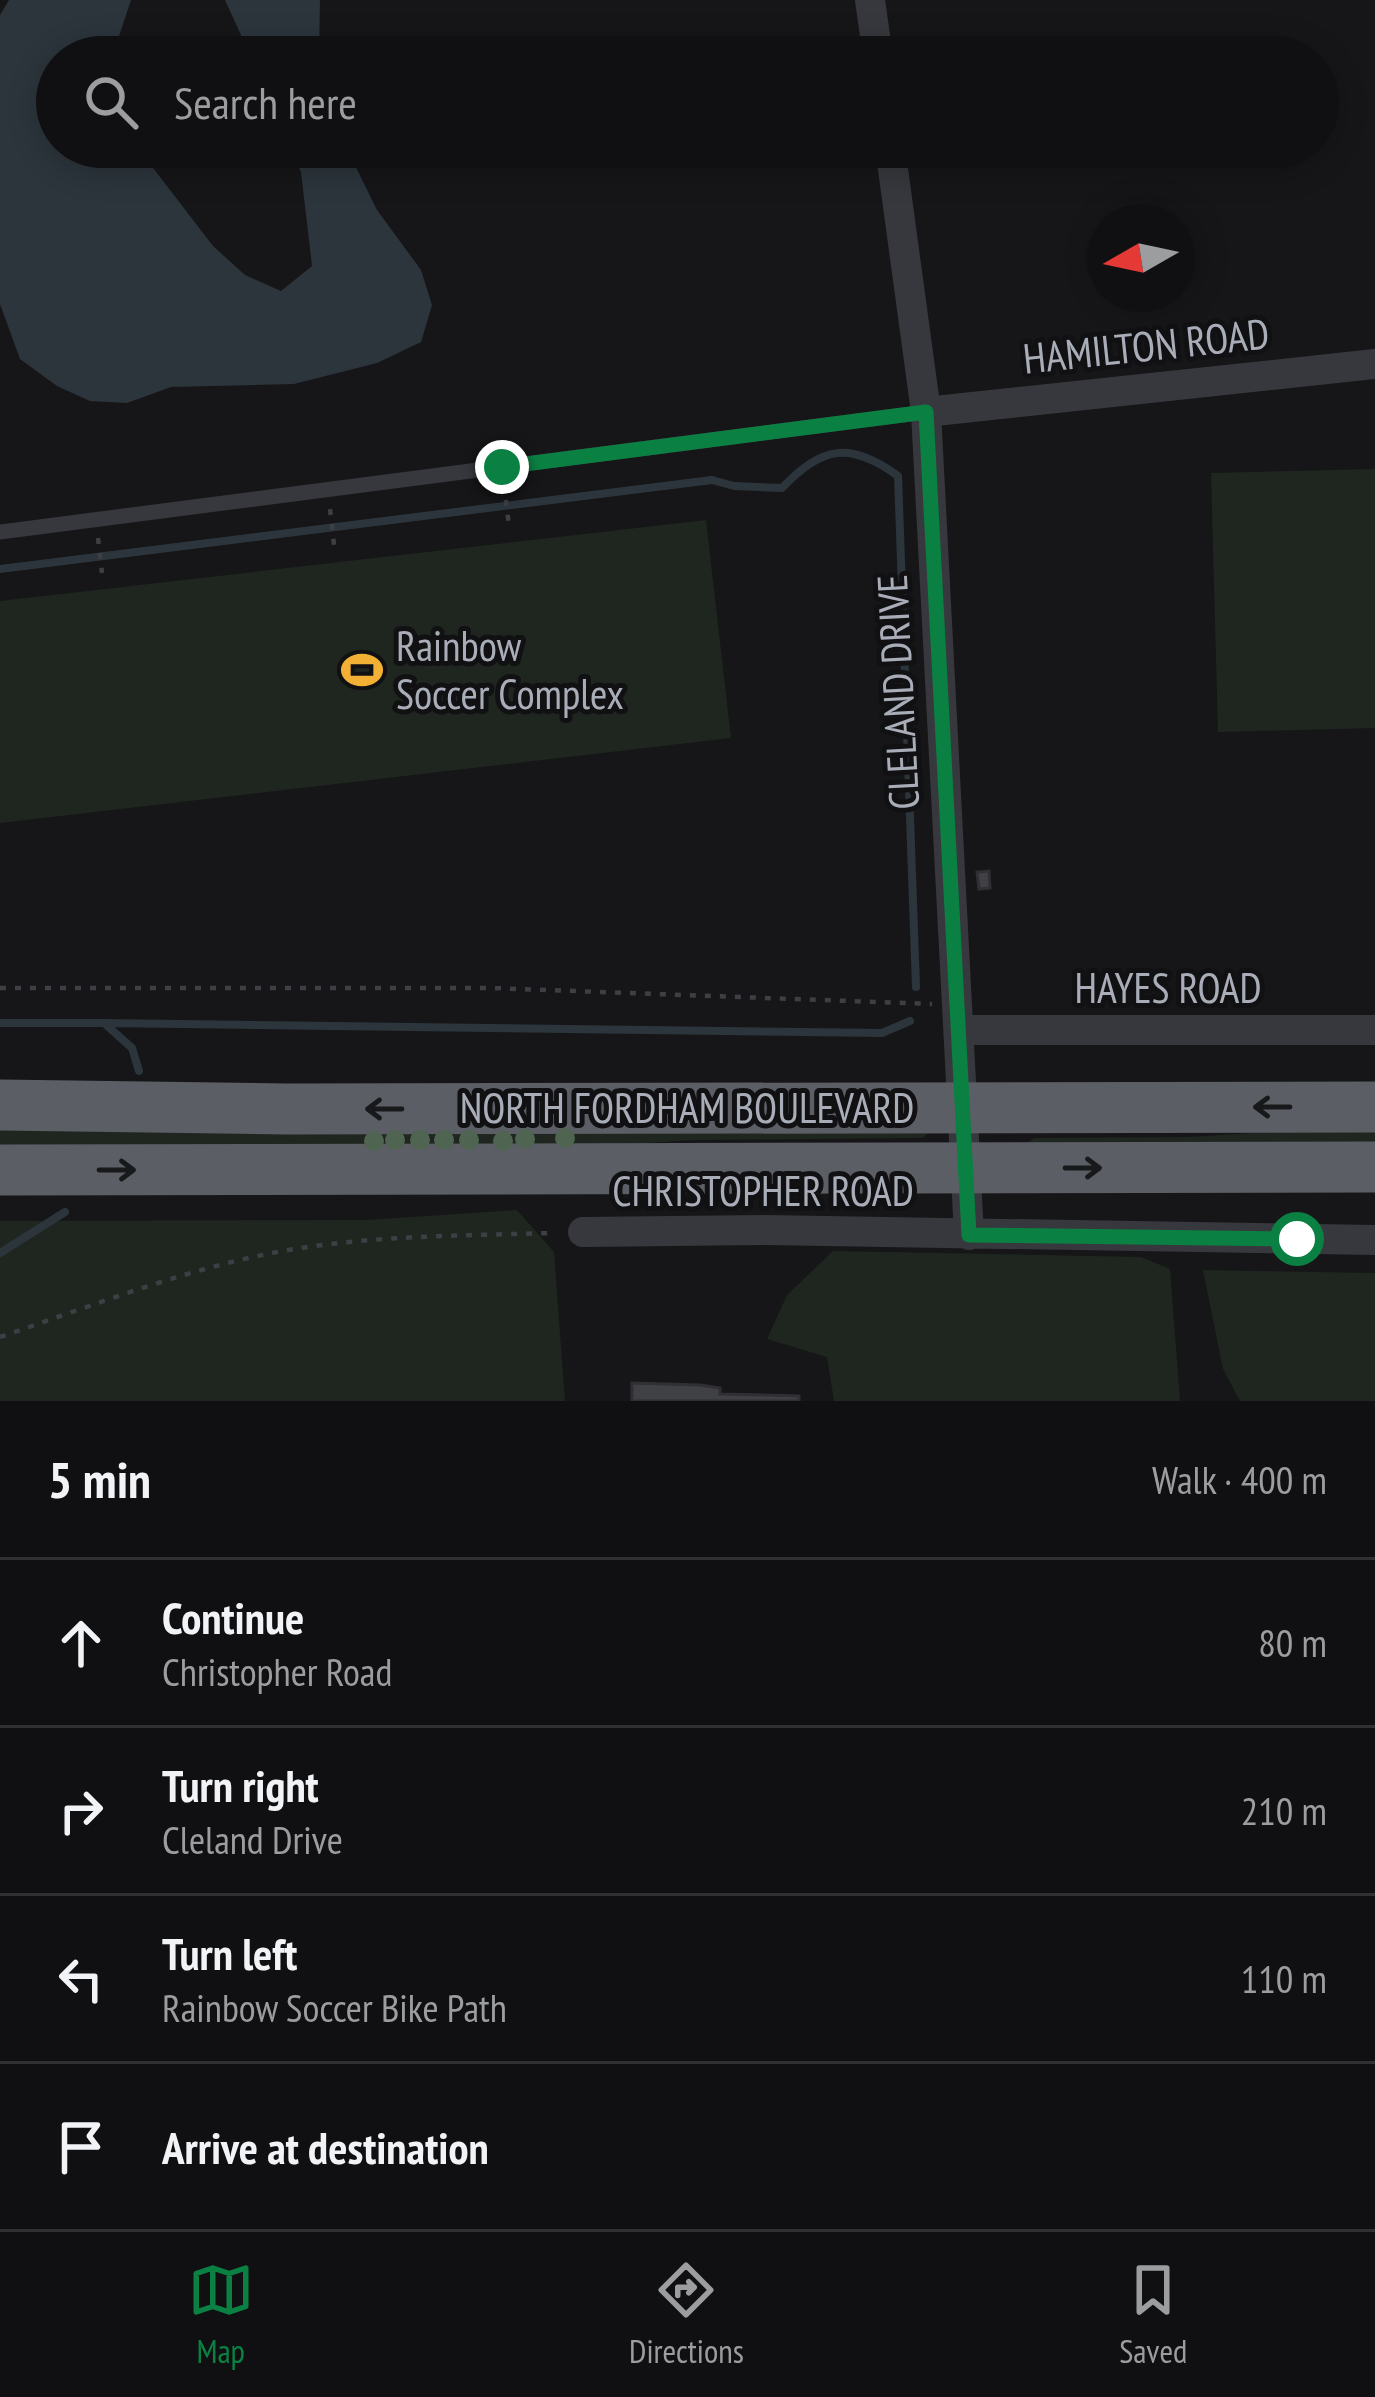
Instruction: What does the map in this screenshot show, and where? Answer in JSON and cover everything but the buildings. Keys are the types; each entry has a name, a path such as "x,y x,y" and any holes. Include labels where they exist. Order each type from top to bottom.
{"highway":[{"name":"NORTH FORDHAM BOULEVARD","path":"0,1105 287,1109 1375,1106"},
{"name":"NORTH FORDHAM BOULEVARD","path":"0,1170 1375,1167"}],"street":[{"path":"870,0 875,36"},
{"name":"CLELAND DRIVE","path":"893,168 926,412 969,1235"},
{"name":"HAMILTON ROAD","path":"926,412 1375,364"},
{"name":"HAYES ROAD","path":"958,1017 1375,1030"},
{"name":"CHRISTOPHER ROAD","path":"583,1232 766,1230 1375,1240"}],"lane":[{"path":"0,532 926,412"}],"path":[{"path":"506,498 509,526"},
{"path":"331,518 334,545"},
{"path":"98,542 102,572"},
{"path":"0,988 491,988 958,1017"},
{"path":"0,1337 253,1257 315,1246 434,1236 583,1232"}],"shaded area":[{"path":"9,0 131,0 119,36 36,36 36,168 153,168 213,246 245,275 281,291 312,266 299,168 356,168 377,210 421,270 432,305 421,342 377,363 294,384 171,387 127,403 90,401 57,386 20,359 0,304 0,15"},
{"path":"225,0 320,0 319,36 241,36"},
{"path":"1375,469 1375,728 1218,732 1211,473"},
{"name":"Rainbow Soccer Complex","path":"706,520 731,738 0,823 0,601"},
{"path":"0,1120 931,1131 923,1138 694,1140 458,1155 0,1156"},
{"path":"1375,1125 1375,1152 1027,1143 1034,1138 1189,1137"},
{"path":"517,1210 554,1252 565,1401 0,1401 0,1221 366,1220"},
{"path":"833,1251 1141,1257 1170,1269 1180,1401 834,1401 827,1357 767,1339 787,1295"},
{"path":"1203,1270 1375,1273 1375,1401 1240,1401 1223,1369"}],"waterway":[{"path":"0,569 712,480 782,488 824,457 837,453 865,457 898,476 916,987"},
{"path":"104,1023 882,1033 910,1021"},
{"path":"0,1023 104,1023 132,1048 139,1071"},
{"path":"0,1253 65,1212"}],"place":[{"name":"Rainbow Soccer Complex","path":"362,670"}],"route":[{"path":"502,467 926,412 969,1235 1297,1239"}]}
